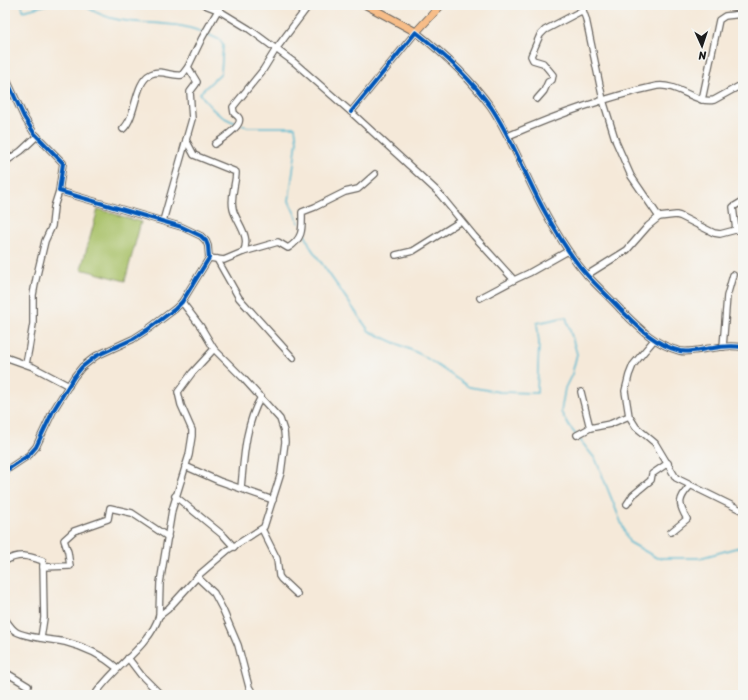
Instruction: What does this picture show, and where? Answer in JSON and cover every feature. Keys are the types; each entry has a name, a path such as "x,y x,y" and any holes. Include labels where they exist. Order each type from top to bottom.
{"main road":[{"path":"366,5 416,32 441,5"}],"street":[{"path":"205,5 219,8 250,29 295,63 351,112 430,184 514,280"},
{"path":"215,144 236,127 239,118 234,113 234,107 263,70 276,49 309,5"},
{"path":"123,129 130,121 140,87 147,77 151,74 162,72 181,76 188,67 219,8"},
{"path":"537,99 544,91 548,82 552,80 553,75 543,63 533,60 531,56 540,36 545,30 582,8 603,100 616,142 638,187 659,217"},
{"path":"702,100 719,20 724,16 743,14"},
{"path":"351,112 416,32 436,48 474,85 508,136 541,206 568,251 587,275 633,322 654,340 670,348 681,351 690,352 723,347 743,346"},
{"path":"163,221 192,119 190,92 197,82 188,67"},
{"path":"5,76 24,117 37,136 63,163 60,191 54,208 52,226 45,241 33,295 33,324 26,364"},
{"path":"508,136 557,116 603,100 662,85 702,100 710,101 743,84"},
{"path":"5,162 37,136"},
{"path":"186,140 194,155 236,172 232,207 244,236 245,248 243,252"},
{"path":"209,258 229,259 243,252 278,242 288,248 296,243 302,232 302,212 345,192 358,189 375,174"},
{"path":"5,471 29,455 36,447 54,411 82,366 88,361 147,330 175,309 182,302 209,258 208,246 201,236 182,227 60,191"},
{"path":"736,230 733,207 743,200"},
{"path":"587,275 627,250 648,226 659,217 680,216 714,233 720,234 743,228"},
{"path":"396,256 413,251 461,221"},
{"path":"480,298 568,251"},
{"path":"217,259 239,298 293,358"},
{"path":"723,347 727,296 733,275"},
{"path":"95,695 117,668 147,637 159,616 168,609 197,577 234,547 262,529 266,524 281,473 284,431 280,419 261,397 214,349 201,327 182,302"},
{"path":"654,340 633,365 628,375 625,391 629,416 636,427 655,443 676,478 743,511"},
{"path":"159,616 160,583 172,510 175,496 189,455 192,433 181,405 178,392 192,373 214,349"},
{"path":"5,357 49,374 69,386"},
{"path":"580,392 590,428"},
{"path":"241,488 246,434 254,410 261,397"},
{"path":"577,435 590,428 610,424 629,416"},
{"path":"627,504 633,495 652,480 652,474 668,463"},
{"path":"185,466 209,477 273,500"},
{"path":"672,532 687,519 681,510 680,502 682,494 690,486"},
{"path":"175,496 224,536 234,547"},
{"path":"43,567 70,566 64,540 74,531 108,519 110,508 132,513 168,537"},
{"path":"262,529 277,559 279,576 297,594"},
{"path":"5,561 25,555 43,561 44,618 41,638"},
{"path":"197,577 214,593 223,610 239,649 249,686 254,695"},
{"path":"5,619 15,632 66,642 86,649 104,657 117,668"},
{"path":"128,658 141,675 161,695"},
{"path":"5,672 28,686"}],"green space":[{"path":"98,209 141,222 125,281 81,269"}],"waterway":[{"path":"22,5 23,11 46,5"},
{"path":"83,5 110,18 131,22 173,25 194,29 204,33"},
{"path":"207,34 220,40 223,45 221,73 200,93 215,111 224,118 236,123"},
{"path":"239,124 248,127 295,127 297,141 289,201 299,223"},
{"path":"304,232 311,248 369,331 422,355 469,387 500,392 537,393 539,343 537,323 566,317 577,354 572,374 565,388 561,412 569,426 596,460 629,542 657,558 700,558 743,546"}],"cycle path":[{"path":"351,112 416,32 456,67 483,96 499,120 538,199 564,245 587,275 634,323 655,340 680,351 732,346 743,347"},
{"path":"5,76 24,117 34,133 63,163 59,191 182,227 201,236 206,241 209,258 182,302 175,309 133,339 96,356 82,367 53,411 36,447 29,455 5,471"}]}
